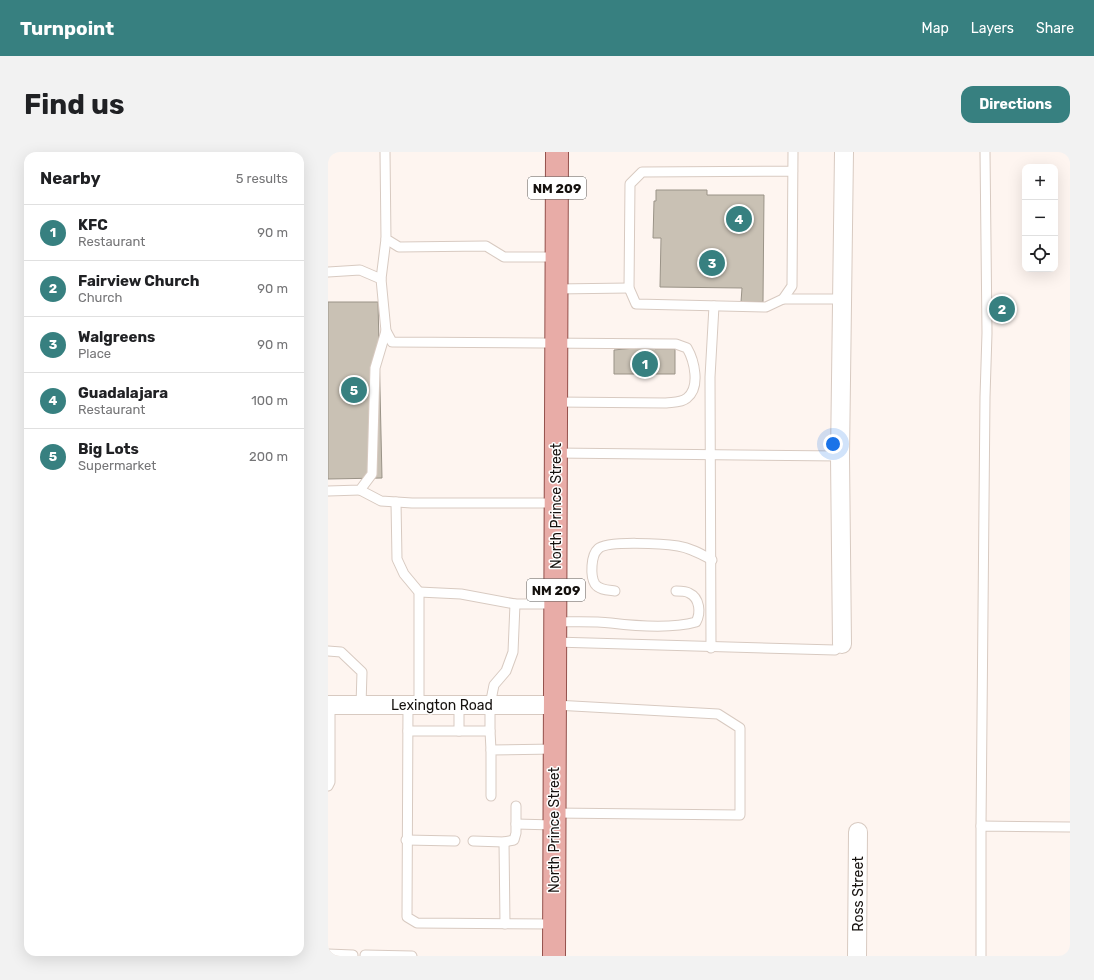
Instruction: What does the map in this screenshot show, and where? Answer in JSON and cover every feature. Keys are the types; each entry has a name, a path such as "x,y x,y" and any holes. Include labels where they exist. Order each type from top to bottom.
{"main road":[{"name":"North Prince Street","path":"554,956 556,289 558,152"}],"street":[{"path":"842,644 840,456 844,152"},
{"name":"Lexington Road","path":"329,705 555,705"},
{"name":"Ross Street","path":"857,956 858,832"}],"lane":[{"path":"360,490 372,474 375,368 386,331 381,279 386,239 385,152"},
{"path":"783,299 792,286 793,152"},
{"path":"981,956 985,397 987,333 985,152"},
{"path":"793,171 642,172 630,184 629,288 636,304 766,307 783,299 842,299"},
{"path":"386,239 399,247 486,246 504,256 557,256"},
{"path":"328,272 360,270 381,279"},
{"path":"556,289 629,288"},
{"path":"712,648 710,377 714,306"},
{"path":"386,331 392,342 676,344 687,348 693,358 694,373 692,390 688,398 680,401 666,403 556,402"},
{"path":"556,453 840,456"},
{"path":"328,490 360,490 381,501 412,503 555,503"},
{"path":"396,502 397,559 404,574 419,592 414,706 408,731 406,840 407,917 417,923 554,924"},
{"path":"615,591 604,590 594,583 593,558 598,548 606,545 626,544 679,546 698,552 712,560"},
{"path":"555,623 594,622 628,625 686,625 696,622 699,606 695,597 689,592 676,591"},
{"path":"419,592 461,594 515,604 555,623 712,648 835,650 842,644"},
{"path":"491,796 490,706 494,685 506,671 513,652 515,604"},
{"path":"328,651 341,652 362,672 361,706"},
{"path":"328,786 330,782 329,705"},
{"path":"516,824 554,819 740,815 740,728 718,714 555,705"},
{"path":"459,706 459,731"},
{"path":"408,731 490,731"},
{"path":"491,750 555,749"},
{"path":"473,841 504,842 514,840 516,806"},
{"path":"981,826 1070,827"},
{"path":"406,840 455,841"},
{"path":"504,842 505,924"},
{"path":"328,954 353,955"},
{"path":"365,955 412,956"}],"building":[{"path":"656,190 707,190 707,195 764,195 763,302 741,302 742,288 660,287 661,238 653,238 654,201 656,201"},
{"path":"328,302 378,302 382,478 328,479"},
{"path":"655,346 655,349 675,349 675,374 614,374 614,350"}],"place":[{"name":"Guadalajara","path":"739,219"},
{"name":"Walgreens","path":"712,263"},
{"name":"Fairview Church","path":"1002,309"},
{"name":"KFC","path":"645,364"},
{"name":"Big Lots","path":"354,390"}]}
